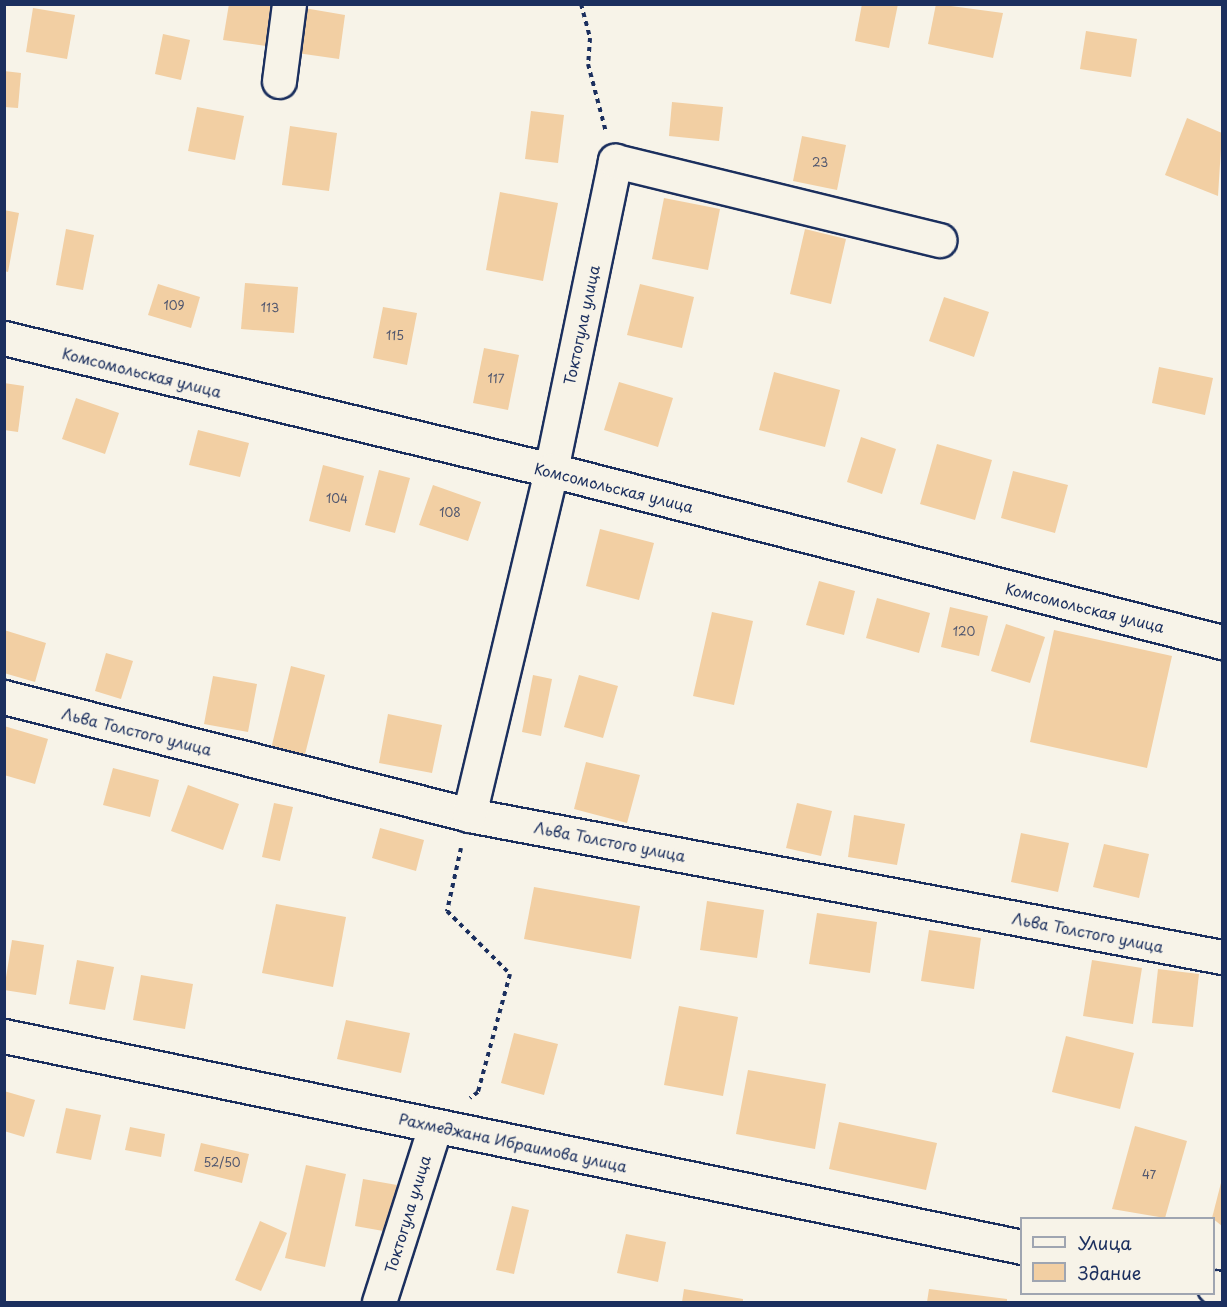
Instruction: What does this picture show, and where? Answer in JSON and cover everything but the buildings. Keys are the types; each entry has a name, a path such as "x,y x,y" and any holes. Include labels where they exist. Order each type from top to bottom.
{"street":[{"path":"279,81 289,4"},
{"path":"615,161 940,240"},
{"name":"Токтогула улица","path":"469,815 551,470 615,161"},
{"name":"Комсомольская улица","path":"4,338 551,470 1222,642"},
{"name":"Льва Толстого улица","path":"4,697 469,815 1222,957"},
{"name":"Рахмеджана Ибраимова улица","path":"4,1036 1020,1247"},
{"name":"Токтогула улица","path":"379,1302 435,1126"}],"path":[{"path":"581,4 590,38 588,64 615,161"},
{"path":"435,1126 478,1092 510,974 447,911 469,815"}]}
